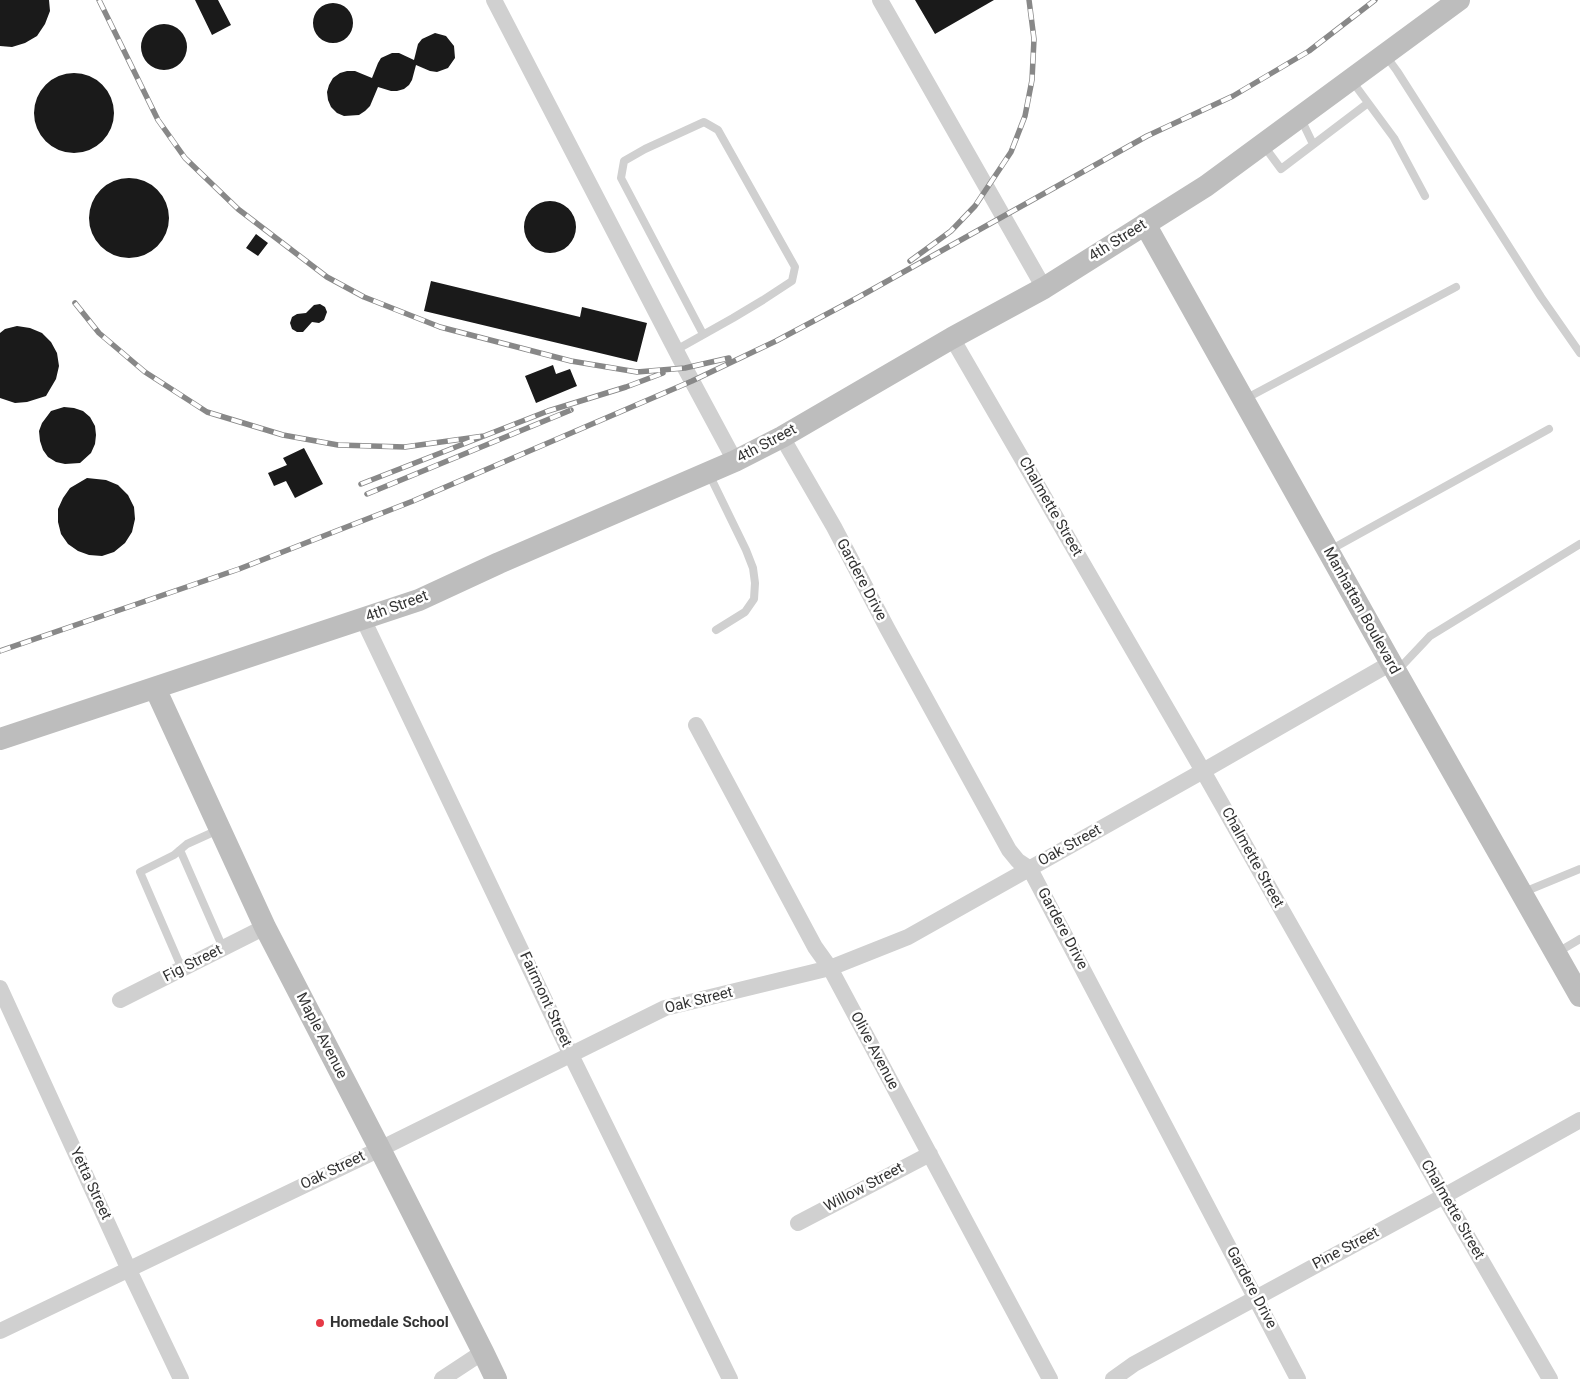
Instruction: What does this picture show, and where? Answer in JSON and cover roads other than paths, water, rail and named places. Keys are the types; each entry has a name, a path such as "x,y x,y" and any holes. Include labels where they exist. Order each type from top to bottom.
{"main road":[{"name":"4th Street","path":"0,739 419,600 499,563 735,461 782,437 952,338 1044,288 1206,186 1459,0"},
{"name":"Manhattan Boulevard","path":"1145,224 1393,668 1580,996"},
{"name":"Maple Avenue","path":"155,688 265,928 380,1149 496,1379"}],"street":[{"path":"494,0 735,461"},
{"path":"880,0 1044,288"},
{"name":"Chalmette Street","path":"952,338 1204,771 1444,1196 1550,1379"},
{"name":"Gardere Drive","path":"782,437 834,527 887,628 1009,850 1018,861 1030,869 1298,1379"},
{"name":"Fairmont Street","path":"363,619 571,1055 730,1379"},
{"name":"Oak Street","path":"0,1331 380,1149 665,1008 830,968 908,937 1204,771 1393,668"},
{"name":"Olive Avenue","path":"696,725 815,948 830,968 1050,1379"},
{"name":"Fig Street","path":"120,1000 265,928"},
{"name":"Yetta Street","path":"0,988 181,1379"},
{"name":"Pine Street","path":"1113,1379 1134,1364 1580,1120"},
{"name":"Willow Street","path":"798,1223 930,1154"},
{"path":"442,1379 483,1352"}],"lane":[{"path":"1385,55 1541,297 1580,353"},
{"path":"1351,80 1394,138 1425,196"},
{"path":"1263,144 1280,169 1368,103"},
{"path":"1300,117 1313,144"},
{"path":"676,350 763,300 792,281 795,267 718,130 704,122 645,149 624,161 621,178 702,334"},
{"path":"1243,400 1456,287"},
{"path":"1328,551 1549,429"},
{"path":"708,472 746,550 753,568 755,583 754,599 745,612 716,630"},
{"path":"1393,668 1430,636 1580,544"},
{"path":"182,969 140,872 174,855 187,844 220,829"},
{"path":"180,850 223,948"},
{"path":"1521,893 1580,869"},
{"path":"1556,954 1580,939"}],"railway":[{"path":"99,0 158,120 185,158 238,209 327,277 364,297 440,327 571,361 637,372 685,368 729,358"},
{"path":"910,261 951,231 975,206 1011,152 1025,116 1032,80 1034,39 1029,0"},
{"path":"0,651 239,569 413,501 692,381 776,341 857,298 1147,136 1233,96 1309,51 1375,0"},
{"path":"75,303 99,333 145,372 207,412 283,435 338,445 405,447 484,436"},
{"path":"361,484 548,411 626,387 663,373"},
{"path":"367,494 571,410"}],"place":[{"name":"Homedale School","path":"320,1323"}]}
